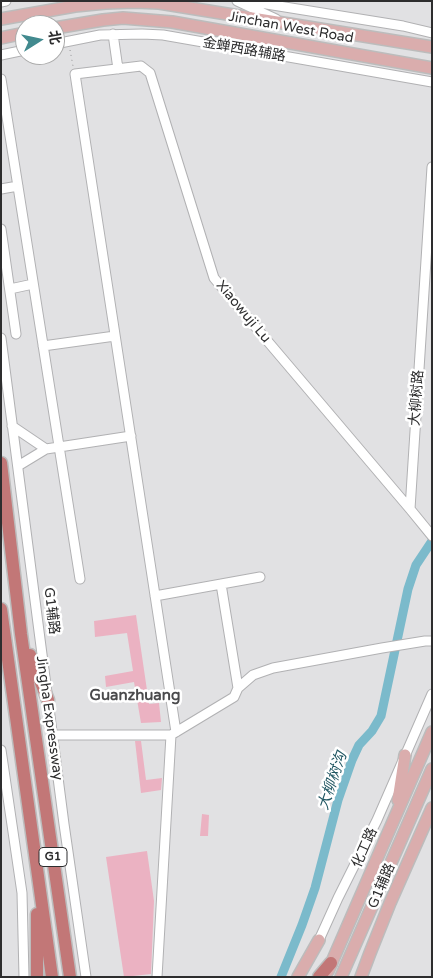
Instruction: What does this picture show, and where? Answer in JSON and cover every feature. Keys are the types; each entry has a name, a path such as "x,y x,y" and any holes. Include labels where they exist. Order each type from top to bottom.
{"highway":[{"name":"Jingha Expressway","path":"1,463 21,634 70,977"},
{"name":"G1","path":"1,609 52,977"},
{"path":"21,634 48,700"},
{"path":"36,861 38,977"},
{"path":"319,977 331,963"}],"main road":[{"name":"Jinchan West Road","path":"1,19 75,6 106,3 158,3 432,47"},
{"name":"Jinchan West Road","path":"65,26 123,18 172,22 432,68"},
{"path":"1,38 15,35"},
{"name":"化工路","path":"326,977 432,732"},
{"path":"395,815 405,755"},
{"path":"341,977 432,769"},
{"name":"G1辅路","path":"361,977 390,903 432,808"},
{"path":"378,892 416,843"},
{"path":"298,977 319,940"}],"street":[{"path":"1,2 6,1"},
{"path":"237,1 283,23"},
{"path":"248,1 403,26 432,33"},
{"path":"113,34 118,69"},
{"name":"金蝉西路辅路","path":"65,42 113,34 163,35 432,82"},
{"path":"225,46 283,41"},
{"path":"1,55 15,52"},
{"name":"Xiaowuji Lu","path":"75,74 141,66 150,73 214,278 432,536"},
{"path":"75,74 131,436 174,733 157,977"},
{"path":"1,79 3,102 80,579"},
{"name":"大柳树路","path":"410,509 432,167"},
{"path":"1,189 18,186"},
{"path":"1,230 16,334"},
{"path":"10,288 33,284"},
{"path":"43,346 115,336"},
{"name":"G1辅路","path":"1,338 52,735 86,977"},
{"path":"12,426 46,449"},
{"path":"18,466 46,449 131,436"},
{"path":"155,596 260,577"},
{"path":"221,584 238,688"},
{"path":"52,735 174,733 234,697 238,688 253,675 273,668 390,647 432,642"},
{"path":"319,940 369,837 432,694"},
{"path":"1,750 22,893 24,977"}],"path":[{"path":"68,41 75,74"}],"building":[{"path":"136,615 149,704 159,703 161,722 141,723 134,682 106,687 105,676 133,671 127,633 95,637 94,621"},
{"path":"135,741 141,741 146,780 162,778 161,790 141,793"},
{"path":"202,814 209,815 208,836 200,836"},
{"path":"147,851 154,901 151,974 124,977 106,857"}],"waterway":[{"name":"大柳树沟","path":"281,977 315,888 338,800 352,760 359,745 372,731 381,716 408,589 416,565 432,541"}],"district":[{"name":"Guanzhuang","path":"135,696"}]}
